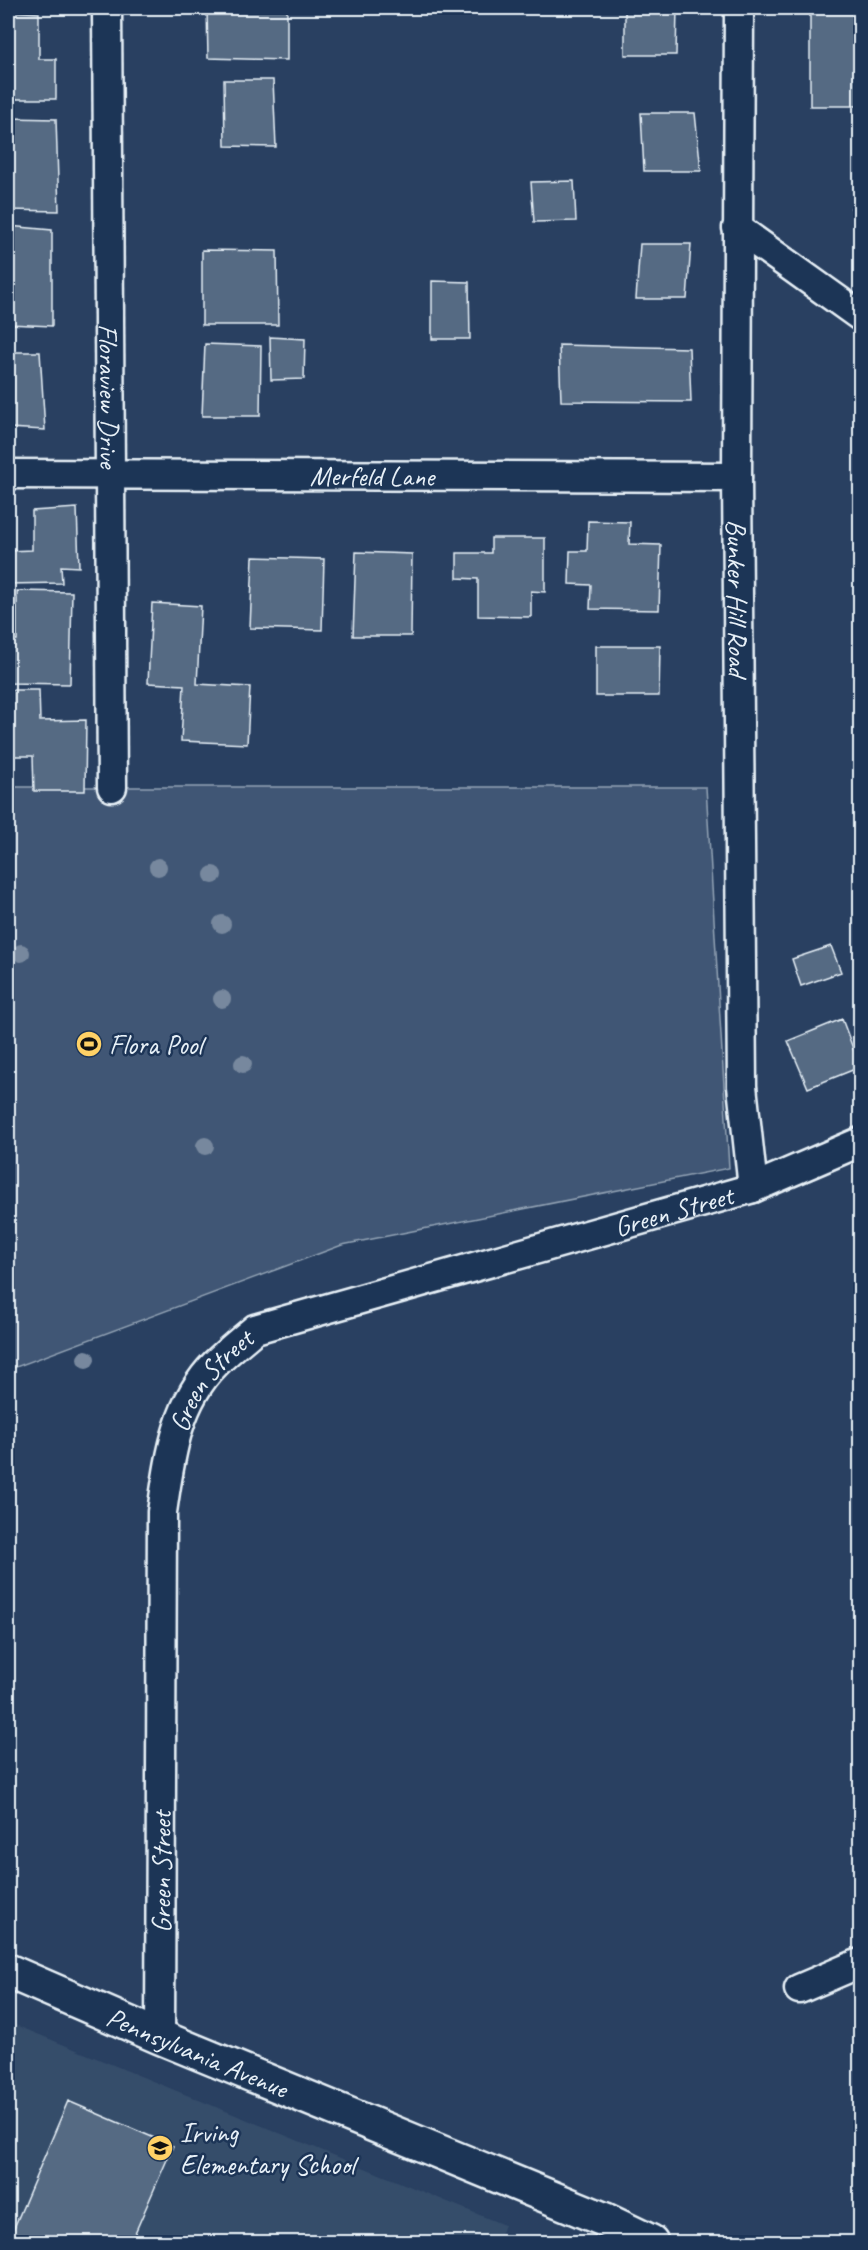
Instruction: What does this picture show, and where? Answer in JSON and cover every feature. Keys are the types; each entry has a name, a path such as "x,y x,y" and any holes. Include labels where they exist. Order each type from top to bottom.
{"main road":[{"name":"Pennsylvania Avenue","path":"8,1971 160,2037 603,2219 651,2242"}],"street":[{"name":"Floraview Drive","path":"107,8 112,787"},
{"name":"Bunker Hill Road","path":"739,8 737,477 742,1086 753,1188"},
{"path":"737,228 861,316"},
{"name":"Merfeld Lane","path":"8,474 737,477"},
{"name":"Green Street","path":"160,2037 162,1512 172,1446 189,1398 215,1363 255,1329 753,1188 861,1142"},
{"path":"799,1989 861,1963"}],"shaded area":[{"path":"8,787 706,787 729,1168 342,1245 8,1370"},
{"name":"Irving Elementary School","path":"8,2022 504,2225 497,2242 8,2242"}],"building":[{"path":"207,8 287,8 287,60 208,58"},
{"path":"625,8 677,8 676,55 625,55"},
{"path":"810,8 860,8 860,106 810,106"},
{"path":"8,11 39,13 39,59 56,59 56,99 8,99"},
{"path":"224,80 273,80 276,147 225,146"},
{"path":"641,113 695,113 701,171 644,171"},
{"path":"8,118 56,119 59,211 8,210"},
{"path":"574,181 576,221 534,222 531,182"},
{"path":"860,196 860,214 851,208"},
{"path":"8,226 52,230 52,326 8,324"},
{"path":"640,244 691,244 687,299 636,299"},
{"path":"202,250 277,251 278,325 202,325"},
{"path":"432,281 469,282 470,339 432,339"},
{"path":"270,337 305,339 304,379 271,380"},
{"path":"205,344 261,346 260,416 202,416"},
{"path":"559,345 689,348 691,402 561,401"},
{"path":"8,352 40,352 45,430 8,428"},
{"path":"77,508 79,567 61,566 62,583 8,584 8,551 32,550 32,511"},
{"path":"588,521 630,522 629,544 661,545 659,610 590,609 591,585 569,584 570,551 587,551"},
{"path":"491,538 545,538 545,592 531,591 531,617 478,616 478,579 457,578 457,553 491,553"},
{"path":"356,552 412,554 411,636 353,636"},
{"path":"253,557 324,559 322,630 250,628"},
{"path":"17,591 72,592 70,684 8,683 8,640 17,640"},
{"path":"152,603 201,606 197,684 250,687 247,744 181,741 184,685 148,683"},
{"path":"596,646 660,646 659,696 596,696"},
{"path":"8,690 39,690 40,721 86,720 85,791 34,791 33,756 8,756"},
{"path":"831,946 841,972 801,986 792,959"},
{"path":"842,1019 860,1067 808,1088 788,1041"},
{"path":"68,2101 173,2146 131,2242 8,2242"}],"place":[{"name":"Flora Pool","path":"89,1044"},
{"name":"Irving Elementary School","path":"160,2148"}]}
